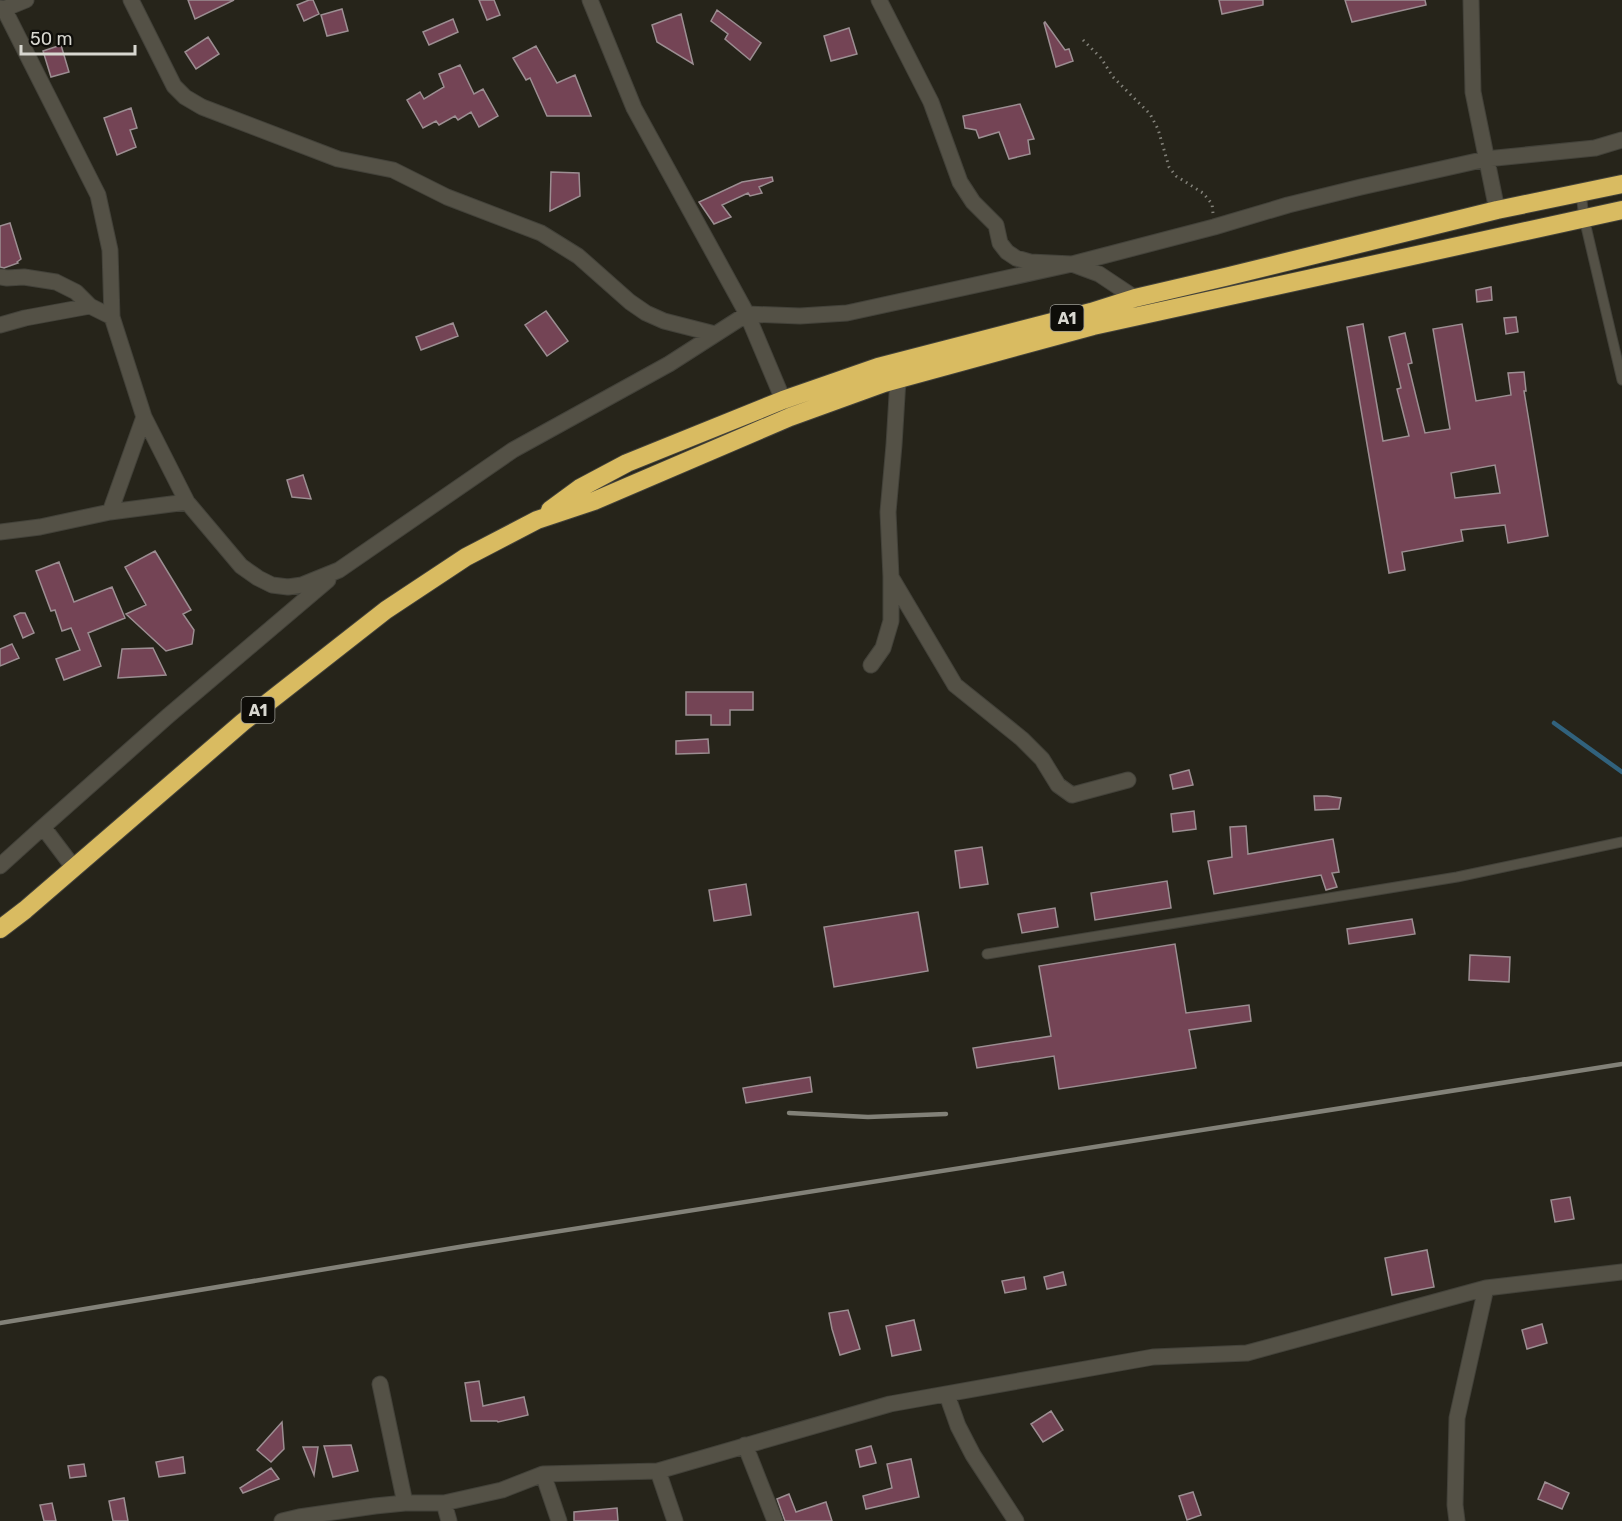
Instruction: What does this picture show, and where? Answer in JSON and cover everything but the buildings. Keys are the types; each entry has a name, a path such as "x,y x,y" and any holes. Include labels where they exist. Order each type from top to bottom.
{"highway":[{"name":"A1","path":"537,520 580,488 627,463 783,400 878,367 1091,312 1135,298 1497,210 1622,184"},
{"name":"A1","path":"0,929 243,722 386,609 466,557 537,520 594,501 790,417 884,382 1093,326 1622,210"}],"street":[{"path":"27,0 2,9 98,195 110,250 112,317 144,417 188,502 241,566 272,585 288,587 302,585 339,570"},
{"path":"131,0 174,86 185,97 202,107 338,159 393,170 447,197 541,233 578,255 646,314 663,321 716,334"},
{"path":"590,0 634,108 747,314 790,417"},
{"path":"879,0 931,102 960,183 973,202 996,225 1000,243 1006,252 1030,262 1072,264 1100,274 1135,298"},
{"path":"1471,0 1473,92 1497,210"},
{"path":"0,866 168,716 339,570 513,450 669,364 747,314 800,316 847,313 1072,264 1288,205 1486,159 1595,148 1622,140"},
{"path":"0,277 24,277 56,282 76,292 90,306 112,317"},
{"path":"0,325 90,306"},
{"path":"871,665 883,648 891,621 888,512 898,379"},
{"path":"110,512 144,417"},
{"path":"0,532 40,527 110,512 188,502"},
{"path":"891,577 955,685 1022,739 1042,759 1058,785 1072,795 1128,780"},
{"path":"43,827 74,868"},
{"path":"282,1521 310,1515 405,1503 444,1503 502,1490 543,1474 658,1471 890,1404 1153,1357 1247,1353 1486,1288 1622,1272"},
{"path":"1457,1521 1455,1505 1457,1418 1486,1288"},
{"path":"380,1384 405,1503"},
{"path":"948,1395 958,1426 1016,1521"},
{"path":"746,1445 775,1521"},
{"path":"658,1471 675,1521"},
{"path":"543,1474 559,1521"},
{"path":"444,1503 449,1521"}],"lane":[{"path":"1581,193 1584,218 1622,380"},
{"path":"987,954 1457,877 1622,843"}],"path":[{"path":"1083,40 1101,58 1113,77 1150,114 1158,129 1169,167 1176,176 1203,193 1212,204 1214,226"}],"waterway":[{"path":"1554,723 1622,772"}],"railway":[{"path":"0,1323 465,1246 1622,1064"},
{"path":"789,1113 868,1117 946,1114"}]}
